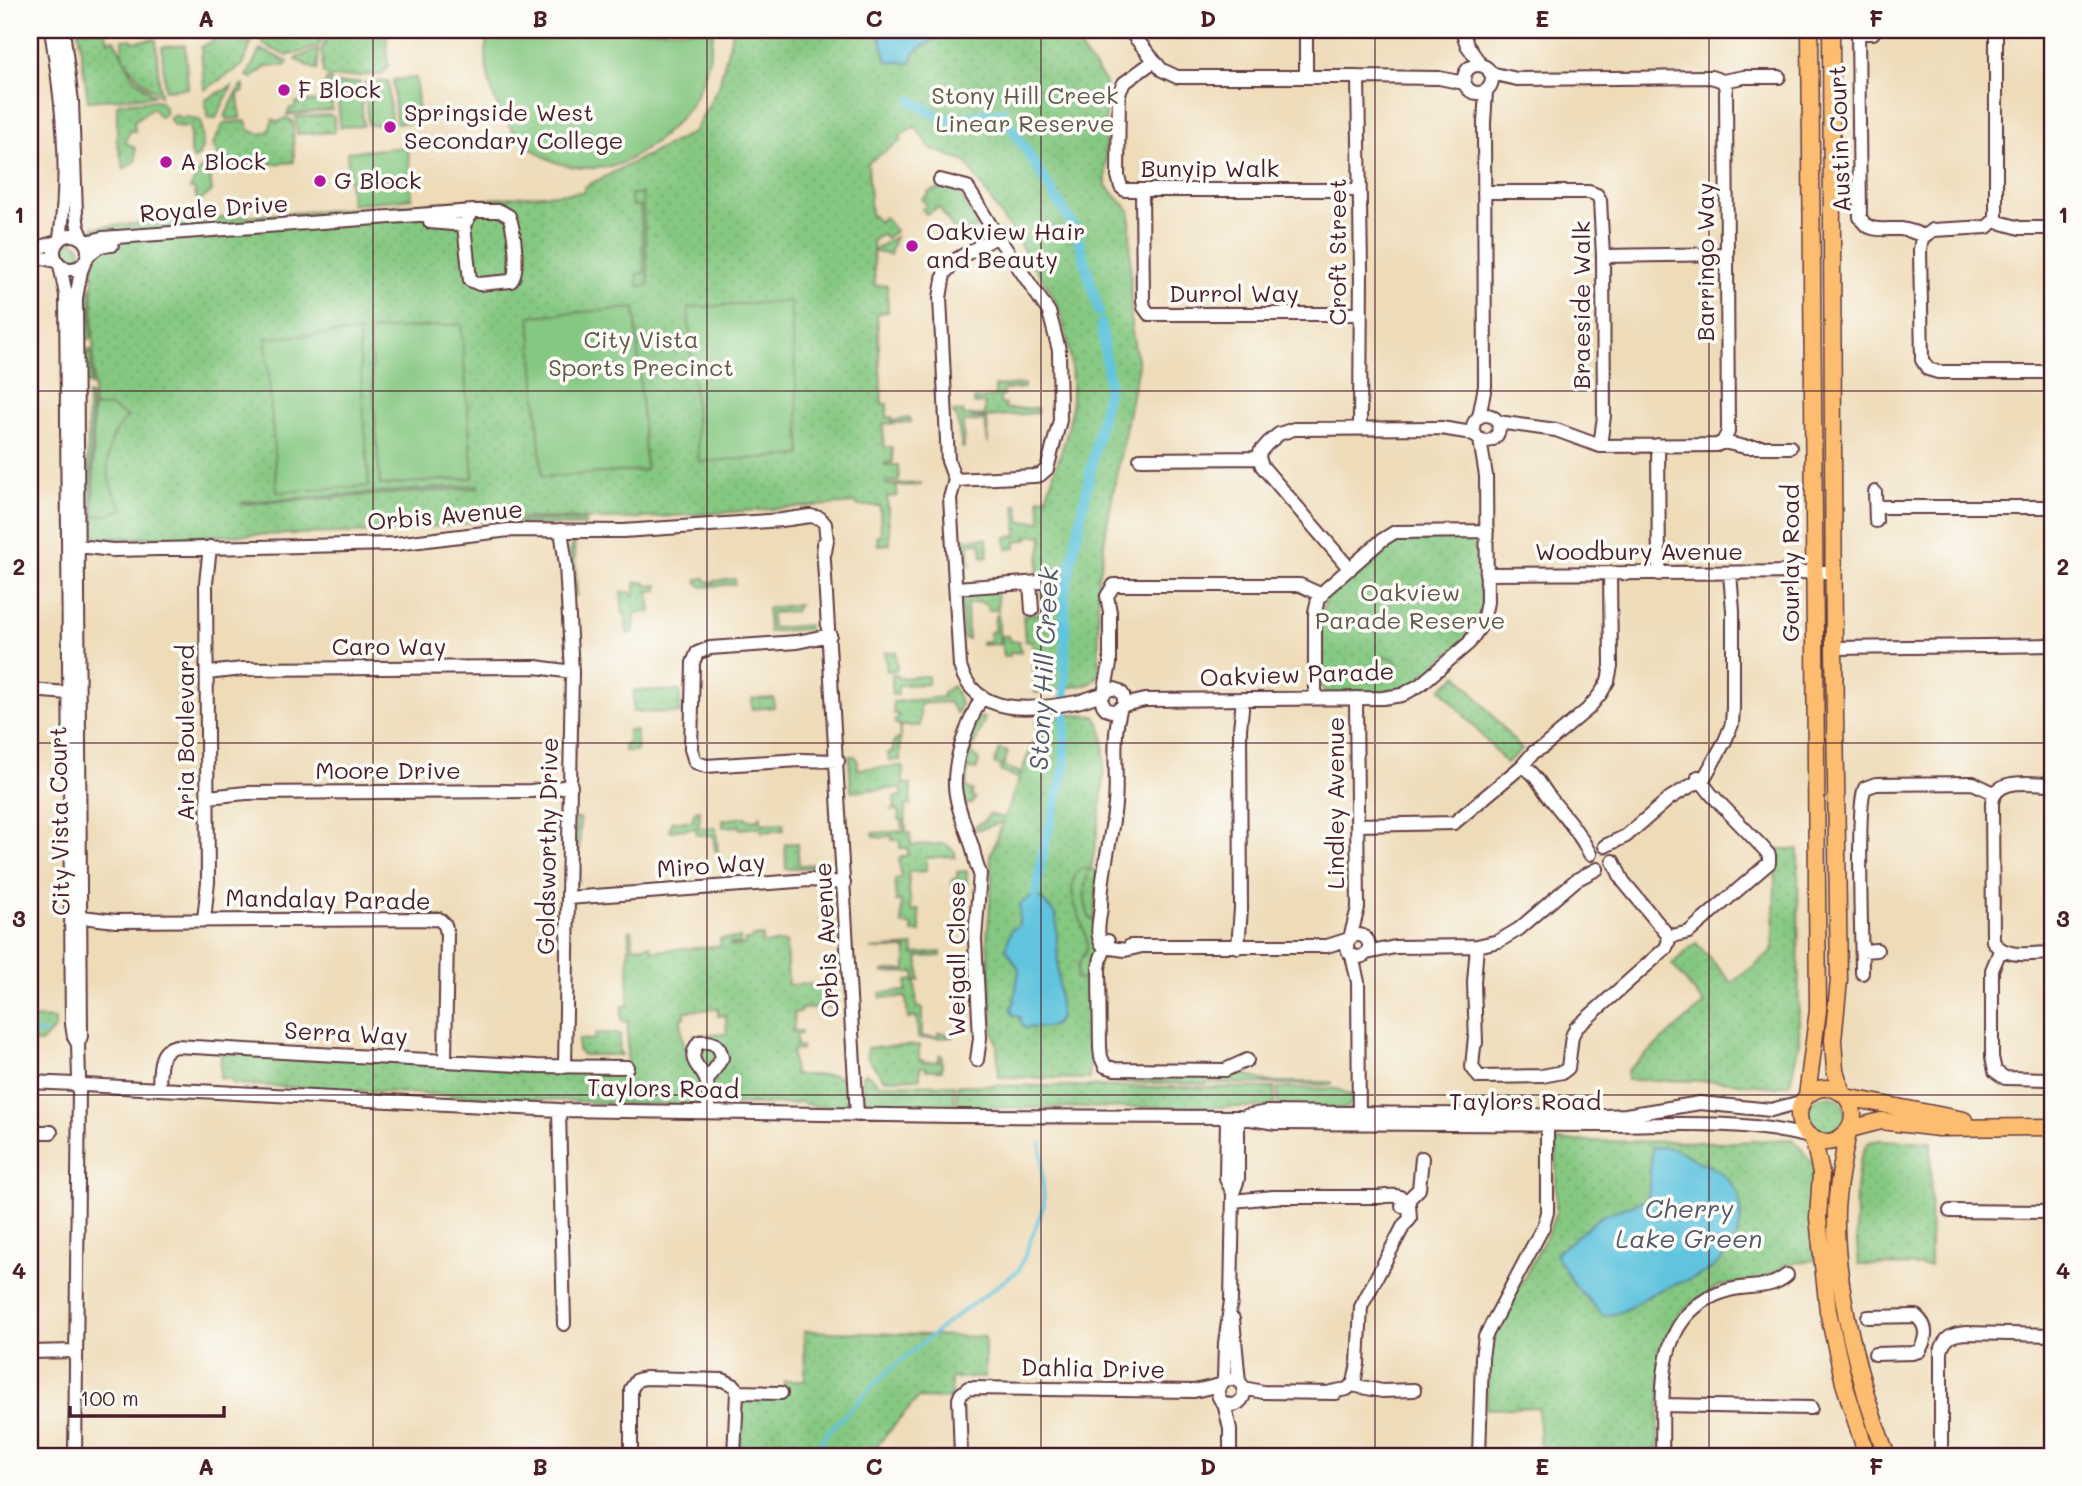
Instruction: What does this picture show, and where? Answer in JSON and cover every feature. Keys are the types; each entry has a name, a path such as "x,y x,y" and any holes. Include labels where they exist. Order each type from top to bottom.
{"main road":[{"name":"Gourlay Road","path":"1804,1099 1818,1010 1810,30"},
{"name":"Gourlay Road","path":"1831,30 1834,648 1839,980 1833,1059 1844,1095"},
{"path":"1867,1456 1844,1383 1828,1311 1818,1218 1821,1173 1810,1138 1798,1120 1804,1099 1820,1088 1954,1119 2008,1126"},
{"path":"1844,1095 1853,1109 1836,1214 1841,1277 1855,1353 1886,1456"},
{"path":"1810,1138 1832,1142 1849,1131 1881,1121 1938,1128 2052,1127"}],"street":[{"path":"51,30 61,108 64,160 65,211 54,251 58,263"},
{"path":"30,253 65,268 76,268 86,259 76,213 72,102 63,30"},
{"path":"1129,30 1162,70 1177,77 1711,77 1723,81 1744,77 1779,77"},
{"path":"1306,30 1306,76"},
{"path":"1462,30 1477,79 1484,123 1485,386 1472,427 1477,438"},
{"path":"1996,30 1995,221 1987,227 1940,229 1924,236 1920,250 1923,360 1928,369 1938,372 2052,372"},
{"name":"Austin Court","path":"1873,33 1858,31 1860,217 1862,222 1871,228 1906,230 1924,236"},
{"name":"Bunyip Walk","path":"1154,61 1124,83 1119,93 1119,181 1125,190 1359,190"},
{"name":"Croft Street","path":"1358,76 1360,428"},
{"name":"Barringo Way","path":"1723,81 1726,89 1728,432 1723,442"},
{"path":"940,180 967,187 1049,312 1059,349 1060,420 1046,469 1040,475 955,480"},
{"name":"Durrol Way","path":"1143,191 1143,300 1149,314 1359,314"},
{"name":"Braeside Walk","path":"1485,192 1584,191 1597,195 1602,209 1604,256 1604,421 1600,446"},
{"path":"464,225 473,211"},
{"name":"Royale Drive","path":"84,241 500,211 509,216 513,229 516,273 514,279 509,282 479,284 470,280 464,225 427,222 104,245 94,250 86,259"},
{"path":"1995,221 2020,228 2052,228"},
{"path":"30,253 70,235 84,241"},
{"path":"997,236 957,259 944,274 940,298 948,461 955,480 950,498 960,667 967,684 981,698 999,705 1037,706 1079,701 1103,694 1110,689 1121,699"},
{"path":"1604,256 1727,254"},
{"name":"City Vista Court","path":"75,1456 78,1044 81,1036 82,921 72,689 79,550 76,299 86,259"},
{"name":"City Vista Court","path":"58,263 66,295 72,689 72,1024 78,1044"},
{"path":"1485,386 1499,430 1495,438"},
{"path":"1441,428 1486,415 1495,420 1556,430 1600,446 1717,445 1723,442 1745,447 1790,446"},
{"path":"1350,569 1262,466 1259,458 1264,447 1287,430 1441,428 1466,432 1487,442 1541,429"},
{"name":"Oakview Parade","path":"1121,699 1383,698 1412,691 1469,643 1480,630 1486,612 1486,476 1477,438"},
{"name":"Oakview Parade","path":"1486,476 1495,438"},
{"path":"1658,445 1659,574"},
{"path":"1140,459 1259,458"},
{"path":"1875,492 1876,521"},
{"path":"1876,507 2052,507"},
{"name":"Orbis Avenue","path":"79,550 395,544 498,531 616,531 782,520 800,516 820,518 826,529 825,552 857,1115"},
{"name":"Goldsworthy Drive","path":"565,1067 572,667 566,530"},
{"path":"1315,698 1315,612 1318,599 1326,589 1382,540 1395,532 1487,531"},
{"name":"Aria Boulevard","path":"205,547 209,920"},
{"name":"Woodbury Avenue","path":"1486,575 1834,572"},
{"path":"1357,825 1454,823 1504,780 1525,769 1542,747 1588,709 1608,681 1611,666 1610,573"},
{"path":"1110,664 1121,699 1115,738 1115,808 1102,878 1098,936 1106,944 1125,950 1138,947 1327,946 1361,949 1474,946 1492,943 1511,935 1671,798 1700,779 1716,757 1733,717 1733,573"},
{"path":"956,588 1035,583 1032,610"},
{"path":"1115,738 1106,709 1101,702 1110,664 1110,612 1113,597 1119,590 1138,586 1300,585 1322,595"},
{"path":"831,640 710,648 697,653 693,663 691,749 695,762 706,766 837,757"},
{"path":"1834,648 2052,645"},
{"name":"Caro Way","path":"207,669 572,667"},
{"path":"33,690 72,689"},
{"name":"Weigall Close","path":"977,1059 981,1038 975,939 980,873 955,787 956,764 965,734 981,698"},
{"name":"Lindley Avenue","path":"1356,698 1358,908 1361,949 1358,982 1359,1118"},
{"path":"1079,701 1115,711 1121,699"},
{"path":"1240,699 1241,947"},
{"path":"1474,946 1475,1036 1481,1068 1506,1076 1542,1076 1568,1068 1572,1036 1576,1028 1668,944 1664,929 1525,769"},
{"path":"1668,937 1689,932 1755,874 1763,862 1758,845 1700,779"},
{"path":"1862,973 1861,796 1865,788 1876,784 1973,783 1994,793"},
{"path":"2052,783 2008,784 1994,793 1992,803 1992,937 2000,951 2052,953"},
{"name":"Moore Drive","path":"208,793 571,791"},
{"name":"Miro Way","path":"569,893 615,893 844,878"},
{"name":"Lindley Avenue","path":"1358,908 1346,947 1361,949"},
{"name":"Mandalay Parade","path":"82,921 439,919 445,925 447,933 445,1061"},
{"path":"1327,946 1349,939"},
{"path":"1106,944 1100,963 1101,1057 1105,1066 1115,1069 1226,1070 1247,1060"},
{"path":"1862,951 1877,950"},
{"path":"2000,951 1992,970 1994,1071 2005,1078 2052,1079"},
{"name":"Serra Way","path":"159,1089 163,1054 167,1048 176,1046 565,1067"},
{"path":"565,1067 627,1067"},
{"path":"707,1081 708,1112"},
{"name":"Taylors Road","path":"30,1082 559,1110 1236,1117 1267,1112 1547,1125 1727,1124 1772,1128 1810,1138"},
{"name":"Taylors Road","path":"1359,1118 1619,1115 1700,1103 1722,1103 1771,1110 1804,1099"},
{"path":"559,1110 564,1324"},
{"path":"1230,1456 1234,1395 1231,1301 1233,1197 1226,1179 1236,1117"},
{"path":"1479,1456 1485,1337 1490,1323 1543,1227 1547,1212 1547,1125"},
{"path":"30,1132 51,1132"},
{"path":"1404,1204 1421,1184 1422,1158"},
{"path":"1231,1301 1222,1383 1218,1391 1234,1395 1263,1392 1331,1392 1347,1395 1353,1392 1360,1376 1358,1363 1361,1307 1411,1213 1395,1196 1233,1197"},
{"path":"1950,1212 2052,1212"},
{"path":"1662,1456 1665,1357 1676,1330 1690,1312 1717,1294 1742,1287 1778,1283 1787,1275"},
{"path":"1868,1317 1916,1316 1924,1326 1926,1336 1919,1350 1912,1353 1875,1354"},
{"path":"1941,1456 1943,1343 1956,1334 2052,1335"},
{"path":"1926,1336 1943,1343"},
{"path":"30,1352 75,1351"},
{"path":"631,1456 631,1389 637,1380 645,1378 723,1380 735,1386 734,1456"},
{"name":"Dahlia Drive","path":"961,1456 959,1399 964,1390 973,1387 1194,1391 1234,1395 1232,1379 1194,1391"},
{"path":"1355,1386 1382,1391 1414,1390"},
{"path":"737,1392 781,1393"},
{"path":"1663,1405 1811,1408"}],"green space":[{"path":"78,30 105,30 108,41 114,39 132,75 154,96 88,101"},
{"path":"267,30 326,30 318,47 287,56 264,45 262,40"},
{"path":"331,30 386,30 388,66 382,74 332,78 323,73 322,48"},
{"path":"488,30 713,30 704,75 695,97 683,115 663,135 632,158 617,165 578,168 552,160 528,146 501,113 486,62"},
{"name":"City Vista Sports Precinct","path":"733,30 1066,30 1105,81 1106,186 1130,211 1131,327 1138,365 1098,574 1099,672 1096,679 1089,684 1035,693 1032,641 1025,641 1023,615 1042,613 1042,573 1037,572 1043,535 1028,536 1028,539 1016,542 1016,548 1007,549 1006,537 1017,536 1015,505 1018,505 1021,522 1041,521 1039,498 1047,497 1068,429 1072,388 1070,354 1062,320 1051,292 966,162 930,148 915,126 900,136 902,140 868,163 871,217 874,216 878,222 885,217 895,231 886,238 883,234 872,241 874,250 895,237 890,255 873,251 875,286 887,285 888,312 877,313 882,404 887,404 887,418 892,417 892,421 910,418 911,422 883,424 884,447 892,447 893,462 885,465 898,465 899,481 887,482 886,485 921,483 897,486 897,496 887,497 890,544 878,545 877,535 881,535 880,506 858,506 857,503 629,519 516,518 386,532 99,538 94,533 93,264 88,270 88,276 85,276 93,257 93,227 584,192 584,187 694,132 719,86"},
{"path":"233,34 251,43 243,65 204,90 201,47"},
{"path":"132,39 132,42 156,39 160,96 133,72 124,56 123,40"},
{"path":"185,45 188,88 165,90 162,47"},
{"path":"260,49 288,62 285,66 267,66 252,78 247,76"},
{"path":"319,50 317,70 296,60 298,57"},
{"path":"416,78 419,122 396,123 393,80"},
{"path":"327,79 331,81 332,110 287,115 290,108 295,108 295,103 320,101"},
{"path":"388,81 391,124 368,125 365,82"},
{"path":"360,82 363,126 340,127 337,84"},
{"path":"241,85 244,85 244,92 238,93 240,118 227,119 225,116"},
{"path":"232,86 216,118 208,119 205,100"},
{"path":"158,100 165,107 165,114 160,117 153,108 134,121 135,131 130,131 125,142 135,148 136,160 124,169 117,141 117,105"},
{"path":"175,115 201,121 203,146 197,158 193,159 190,151 190,127 174,126 169,118"},
{"path":"296,117 334,117 335,132 297,134"},
{"path":"286,118 293,121 294,162 221,168 228,160 224,157 219,159 213,144 224,123 246,121 250,131 261,134 269,131 273,119 278,122"},
{"path":"408,147 412,198 351,204 347,152"},
{"path":"203,168 210,176 212,191 198,203 194,189 190,189"},
{"path":"952,185 978,220 976,228 959,238 939,207 926,214 922,209 927,206 922,199 928,192"},
{"path":"631,194 642,194 649,285 638,286 637,274 645,273 640,206 632,206"},
{"path":"71,242 78,245 81,252 78,259 71,262 64,259 61,252 64,245"},
{"path":"91,288 91,339 85,339 85,311 82,300"},
{"path":"790,301 801,455 699,462 688,308"},
{"path":"635,308 646,470 542,477 530,316"},
{"path":"461,324 473,478 380,485 369,331"},
{"path":"358,332 369,486 277,492 266,338"},
{"path":"86,350 91,350 91,385 86,383"},
{"path":"1024,384 1024,388 1004,390 1004,395 1000,396 1000,404 1005,404 1006,409 1037,408 1037,413 970,418 987,419 988,443 985,421 963,422 962,448 957,419 953,412 963,411 964,416 985,415 985,403 974,404 974,399 995,397 995,386"},
{"path":"88,395 91,395 90,541 87,532"},
{"path":"93,407 110,407 128,417 119,426 109,449 108,474 111,486 124,508 110,515 94,516"},
{"path":"478,485 478,488 241,504 244,502"},
{"path":"586,521 585,526 494,526 491,522"},
{"path":"216,536 215,541 188,543 96,544 94,540 186,539"},
{"name":"Oakview Parade Reserve","path":"1405,536 1469,537 1479,543 1482,608 1473,632 1410,687 1399,692 1329,695 1320,682 1320,615 1328,595 1388,543"},
{"path":"987,538 988,556 982,557 981,543 969,544 970,565 966,566 965,539"},
{"path":"572,543 577,596 574,596 570,551"},
{"path":"705,578 706,581 714,583 735,579 735,584 703,587 698,584 697,579"},
{"path":"635,582 645,582 646,586 658,585 658,590 649,591 651,612 635,613 632,634 627,633 621,593 631,592 632,596 635,596"},
{"path":"997,590 998,610 988,610 987,605 980,602 967,604 968,639 963,638 961,601 964,596 968,598 969,592"},
{"path":"800,605 796,607 796,611 771,613 772,628 808,625 808,629 769,632 767,608"},
{"path":"998,614 1000,644 981,645 981,642 990,641 989,632 994,632"},
{"path":"1001,636 1009,636 1010,641 1019,641 1021,652 1003,657"},
{"path":"885,652 896,652 897,670 887,671"},
{"path":"1387,656 1395,659 1398,666 1379,671 1379,661"},
{"path":"892,675 897,675 897,678 928,676 928,684 898,685 898,695 892,695"},
{"path":"1458,675 1522,750 1506,763 1441,689"},
{"path":"953,686 961,704 957,714 949,702 920,704 920,726 900,726 900,738 899,724 895,724 898,714 894,714 893,702 944,697 942,693"},
{"path":"634,690 680,691 680,713 633,712"},
{"path":"774,698 774,707 752,709 752,699"},
{"path":"1070,715 1094,716 1104,744 1103,789 1091,869 1097,872 1095,920 1089,919 1089,990 1094,987 1094,1047 1089,1049 1094,1049 1096,1063 1104,1073 1207,1075 1207,1084 1109,1082 1090,1060 1089,1079 999,1077 987,939 992,880 990,856 1003,822 977,830 975,826 985,821 989,814 1004,818 1019,779 1000,771 1002,766 994,763 1000,749 1008,752 1003,766 1019,772 1020,776 1036,735 1036,721"},
{"path":"978,717 985,718 971,754 979,762 976,770 968,768 966,788 973,791 971,796 975,798 972,804 964,805 962,770"},
{"path":"628,730 636,731 637,751 624,751 624,745 628,745"},
{"path":"900,738 900,760 889,761 888,753 893,752 893,742"},
{"path":"849,756 855,756 857,769 903,766 903,784 911,784 911,805 905,806 906,830 902,827 903,820 899,820 898,810 892,810 895,808 894,797 902,796 902,788 851,791"},
{"path":"700,810 699,828 716,827 718,851 715,851 713,835 697,835 696,828 669,831 672,821 692,821 695,811"},
{"path":"760,815 762,824 783,823 784,830 762,832 761,827 723,827 723,820 746,817 747,820 760,819"},
{"path":"580,818 579,881 577,883 575,819"},
{"path":"873,833 910,833 911,845 946,844 955,852 955,858 926,858 926,871 908,872 911,911 919,910 920,932 912,932 912,925 902,925 901,901 896,901 895,880 901,877 899,858 908,855 908,848 900,848 900,840 892,840 891,835 881,838"},
{"path":"797,843 799,865 820,864 820,867 786,869 785,844"},
{"path":"1777,849 1798,849 1799,1042 1790,1084 1776,1087 1719,1081 1627,1080 1627,1071 1704,1004 1672,964 1696,943 1732,983 1772,951"},
{"path":"1089,869 1085,900 1090,919 1095,920 1098,948 1094,981 1077,979 1078,965 1087,944 1072,889 1078,870"},
{"path":"967,871 967,886 952,887 953,879 957,879 957,872"},
{"path":"629,931 632,931 633,947 651,945 652,951 721,946 720,939 740,938 740,944 730,946 744,945 745,940 751,940 751,937 763,936 762,944 786,942 788,985 831,983 832,1007 801,1009 801,1012 794,1013 794,1029 791,1031 801,1031 801,1034 796,1035 797,1047 801,1047 801,1050 792,1051 794,1075 835,1075 838,1078 842,1074 845,1075 850,1081 849,1099 843,1106 815,1106 800,1101 793,1104 713,1105 710,1087 722,1065 695,1042 694,1035 727,1034 726,1015 718,1016 718,1009 685,1011 685,1017 681,1018 686,1052 702,1081 703,1105 628,1104 247,1085 220,1078 221,1053 627,1067 628,1020 622,1022 622,1006 628,1006"},
{"path":"913,946 914,954 941,952 941,956 918,957 920,980 915,981 917,1008 922,1008 922,1037 938,1037 938,1033 946,1033 954,1037 918,1039 917,1017 908,1019 906,997 881,998 880,993 906,991 907,981 915,980 915,972 883,973 906,970 906,949 871,949"},
{"path":"30,1018 55,1019 55,1028 41,1043 30,1042"},
{"path":"596,1033 620,1034 619,1051 622,1055 583,1055 578,1050 578,1039 594,1040"},
{"path":"703,1044 720,1053 708,1069 703,1069 699,1064 699,1047"},
{"path":"919,1045 919,1060 923,1062 939,1061 939,1055 942,1055 942,1070 926,1070 926,1067 920,1067 920,1078 884,1079 867,1057 867,1048"},
{"path":"866,1073 879,1084 954,1085 954,1105 952,1109 871,1104 862,1093 862,1075"},
{"path":"1211,1075 1248,1075 1267,1082 1332,1082 1332,1085 1210,1083"},
{"path":"957,1085 1275,1088 1274,1107 957,1108"},
{"path":"1278,1088 1338,1089 1353,1097 1351,1104 1345,1109 1278,1107"},
{"path":"1827,1096 1839,1102 1845,1114 1839,1126 1827,1132 1815,1126 1809,1114 1815,1102"},
{"path":"1793,1139 1814,1165 1811,1204 1815,1260 1787,1264 1768,1278 1717,1287 1683,1310 1662,1346 1657,1456 1540,1456 1538,1407 1486,1409 1490,1343 1549,1231 1556,1212 1556,1141 1733,1142"},
{"path":"1869,1142 1931,1142 1930,1266 1859,1265 1856,1201 1859,1166"},
{"path":"804,1331 985,1337 985,1378 951,1378 951,1399 918,1398 868,1456 739,1456 741,1406 744,1401 760,1395 784,1396 784,1381 805,1381"}],"water":[{"path":"878,30 947,30 915,52 911,63 887,61"},
{"path":"1036,893 1056,915 1060,1018 1049,1027 1025,1028 1020,1017 1013,1015 1011,1008 1019,970 1006,948 1011,930 1019,925 1020,904"},
{"name":"Cherry Lake Green","path":"1652,1147 1676,1150 1715,1169 1728,1180 1740,1203 1739,1227 1728,1251 1713,1268 1656,1292 1625,1310 1603,1316 1573,1283 1555,1254 1601,1216 1648,1199"}],"waterway":[{"name":"Stony Hill Creek","path":"912,101 945,120 1002,112 1076,230 1099,312"},
{"name":"Stony Hill Creek","path":"1036,893 1043,852 1065,767 1065,592 1109,383 1101,323"},
{"path":"30,1032 45,1033"},
{"name":"Stony Hill Creek","path":"812,1456 825,1435 886,1373 952,1319 1019,1270 1044,1205 1041,1143"}],"place":[{"name":"F Block","path":"284,90"},
{"name":"Springside West Secondary College","path":"390,127"},
{"name":"A Block","path":"166,162"},
{"name":"G Block","path":"320,181"},
{"name":"Oakview Hair and Beauty","path":"912,246"}],"park label":[{"name":"Stony Hill Creek Linear Reserve","path":"1025,110"}]}
